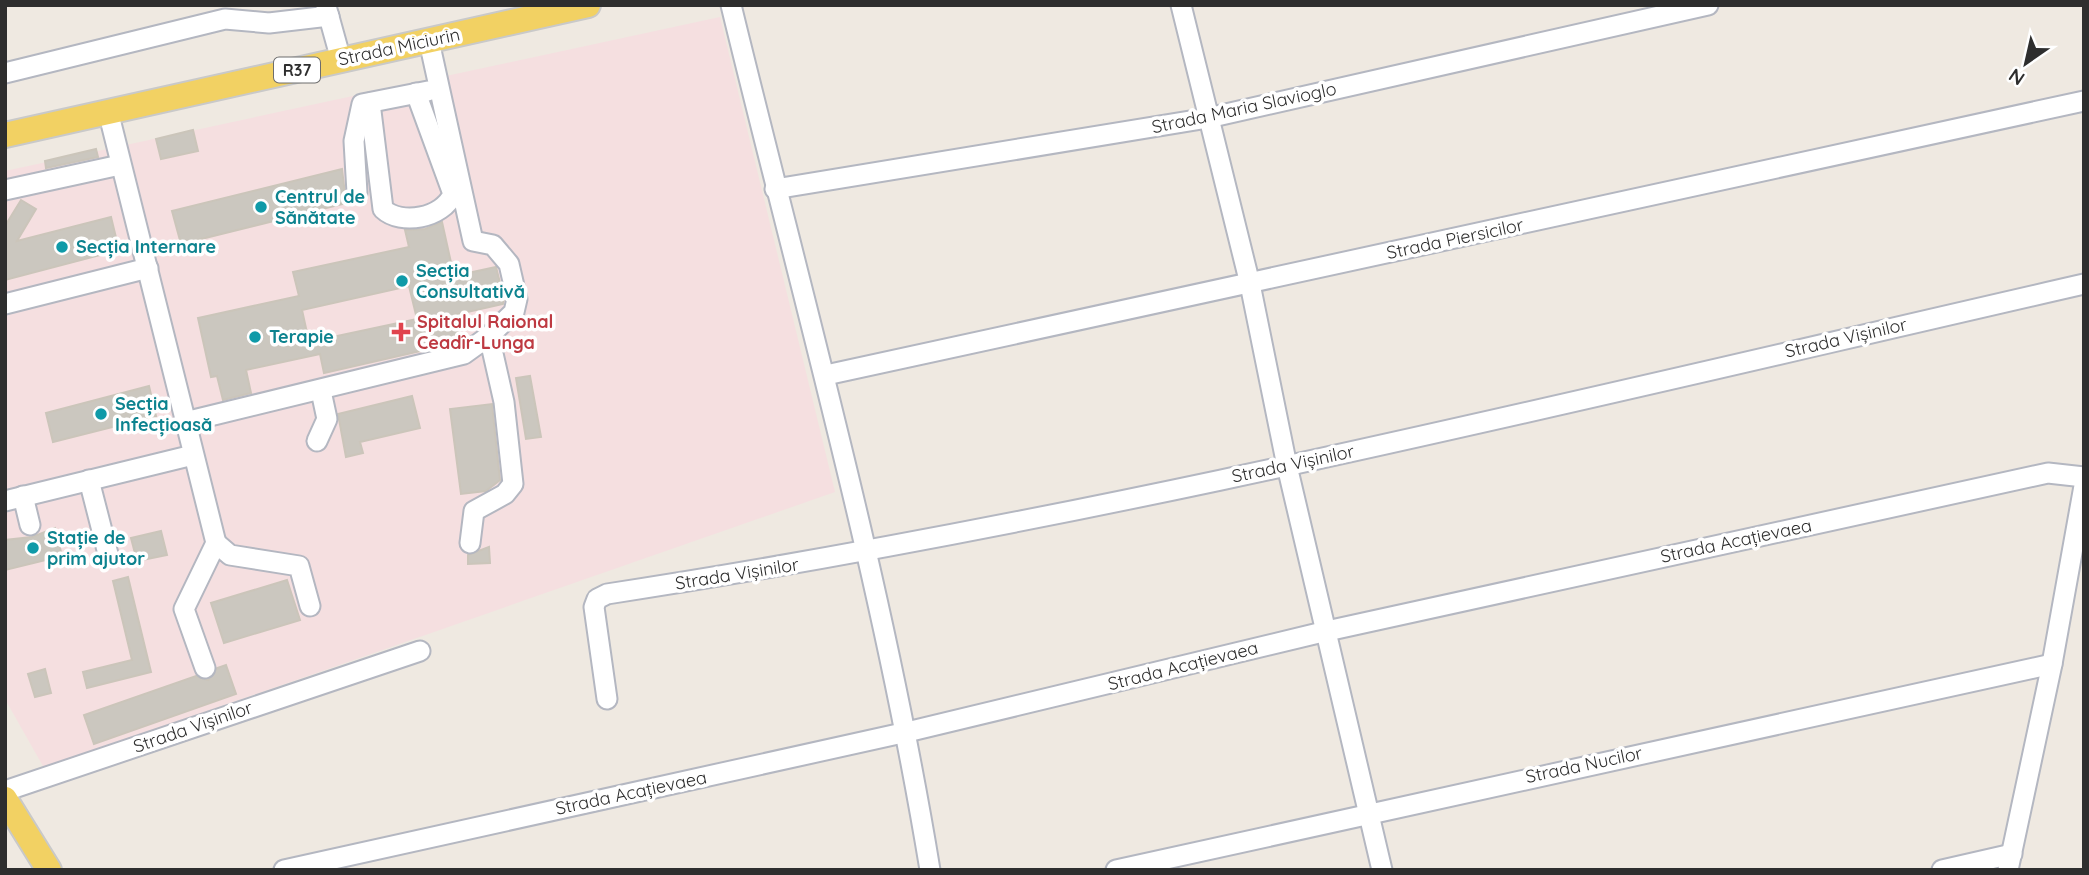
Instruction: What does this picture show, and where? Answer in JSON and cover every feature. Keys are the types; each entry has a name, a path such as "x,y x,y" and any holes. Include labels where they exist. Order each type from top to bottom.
{"main road":[{"name":"Strada Miciurin","path":"5,135 588,5"},
{"path":"5,799 50,870"}],"street":[{"path":"731,5 775,189 826,375 907,732 930,870"},
{"path":"1181,5 1250,284 1287,466 1382,870"},
{"name":"Strada Maria Slavioglo","path":"775,189 1208,118 1708,5"},
{"path":"5,73 225,19 269,23 327,11 341,60"},
{"path":"185,422 464,354 489,336 513,312 517,299 509,264 493,245 473,241 429,41"},
{"path":"357,193 354,141 362,104 439,88"},
{"path":"370,103 383,209 391,216 403,219 440,211 448,204 453,194 416,93"},
{"name":"Strada Piersicilor","path":"826,375 2084,102"},
{"path":"108,111 216,543 230,555 299,566 310,606"},
{"path":"5,190 121,166"},
{"path":"5,304 148,268"},
{"name":"Strada Vișinilor","path":"607,699 594,607 597,599 607,594 864,551 1287,466 2084,284"},
{"path":"470,543 474,511 505,494 513,484 504,402 489,336"},
{"path":"317,441 327,419 321,391"},
{"path":"30,525 14,498 193,454"},
{"name":"Strada Acațievaea","path":"284,870 907,732 1326,631 2048,473 2084,477"},
{"path":"89,480 108,554"},
{"path":"1942,870 2010,862 2052,664 2084,486"},
{"path":"205,668 184,609 216,543"},
{"name":"Strada Vișinilor","path":"5,791 420,651"},
{"name":"Strada Nucilor","path":"1116,870 1369,812 2052,664"}],"shaded area":[{"name":"Spitalul Raional Ceadîr-Lunga","path":"720,17 835,492 44,768 5,699 5,171"}],"building":[{"path":"193,130 198,151 161,159 156,139"},
{"path":"96,149 98,157 46,168 45,161"},
{"name":"Centrul de Sănătate","path":"342,169 345,194 350,202 181,244 172,211"},
{"name":"Secția Internare","path":"21,200 36,209 17,241 111,217 119,250 5,280 5,226"},
{"path":"442,222 454,276 496,267 503,304 454,315 460,342 324,373 320,354 246,370 251,393 223,400 217,376 211,377 198,318 299,296 293,272 409,247 405,230 425,229","holes":["409,286 417,319 309,342 302,310"]},
{"path":"530,376 541,437 526,439 516,378"},
{"name":"Secția Infecțioasă","path":"149,386 156,416 53,442 46,413"},
{"path":"412,396 420,428 360,442 363,453 346,457 338,414"},
{"path":"492,404 500,480 486,491 461,494 450,409"},
{"name":"Stație de prim ajutor","path":"55,528 62,556 5,570 5,540 32,537"},
{"path":"161,531 167,555 137,561 131,538"},
{"path":"489,547 490,563 468,564 468,555"},
{"path":"128,577 151,672 87,688 83,672 132,660 113,581"},
{"path":"287,580 300,620 224,643 211,603"},
{"path":"226,665 236,694 94,744 84,715 196,676 208,680 217,668"},
{"path":"45,669 51,693 35,697 28,674"}],"place":[{"name":"Centrul de Sănătate","path":"261,207"},
{"name":"Secția Internare","path":"62,247"},
{"name":"Secția Consultativă","path":"402,281"},
{"name":"Spitalul Raional Ceadîr-Lunga","path":"401,332"},
{"name":"Terapie","path":"255,337"},
{"name":"Secția Infecțioasă","path":"101,414"},
{"name":"Stație de prim ajutor","path":"33,548"}]}
